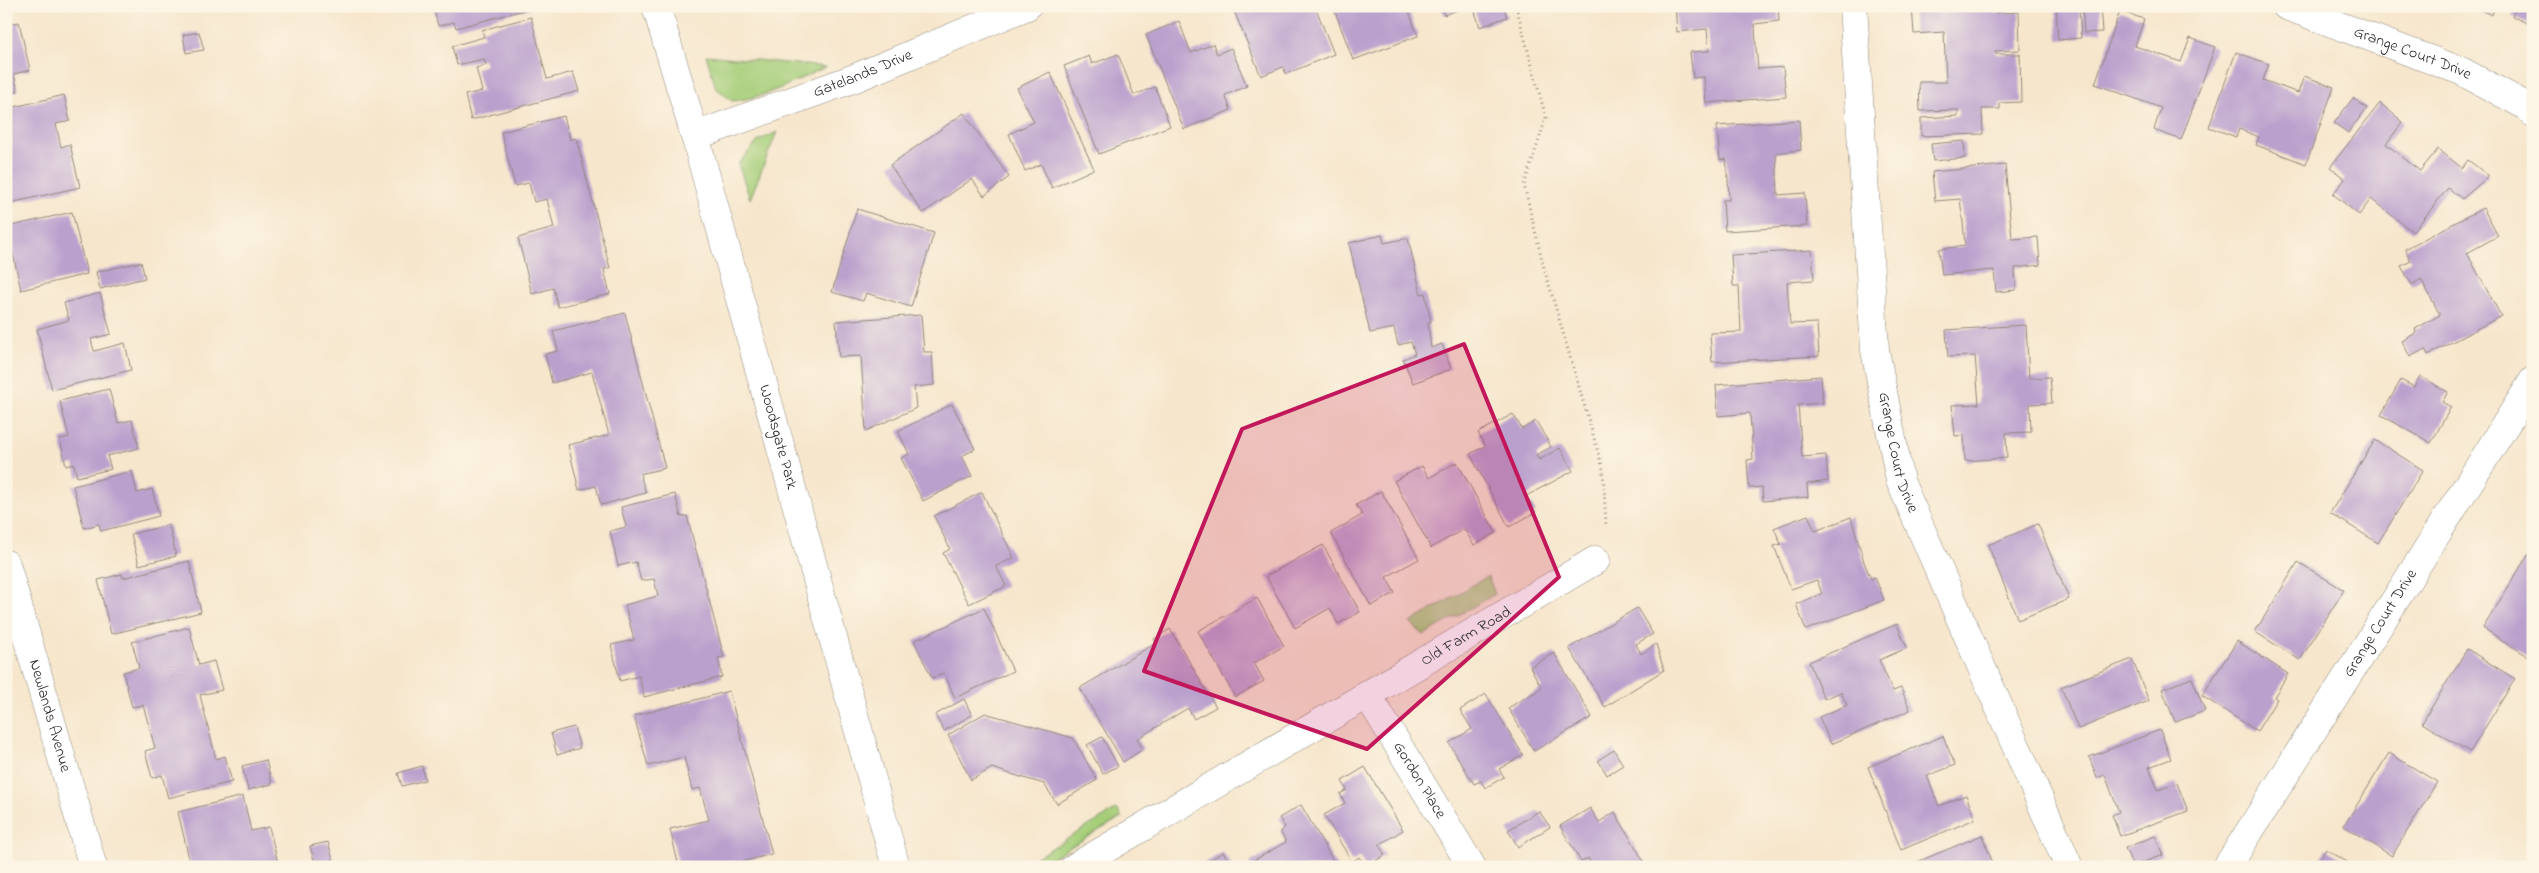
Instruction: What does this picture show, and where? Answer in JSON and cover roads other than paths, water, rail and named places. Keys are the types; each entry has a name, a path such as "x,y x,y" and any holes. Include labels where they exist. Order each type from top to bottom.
{"street":[{"name":"Woodsgate Park","path":"656,6 695,136 896,867"},
{"name":"Gatelands Drive","path":"695,136 855,78 1027,6"},
{"name":"Grange Court Drive","path":"1853,6 1875,350 1900,480 2069,867"},
{"name":"Grange Court Drive","path":"2286,6 2461,71 2528,107 2533,112"},
{"name":"Grange Court Drive","path":"2227,867 2526,396 2533,381"},
{"name":"Old Farm Road","path":"1076,867 1596,560"},
{"name":"Newlands Avenue","path":"6,564 93,867"},
{"name":"Gordon Place","path":"1367,694 1472,867"}]}
